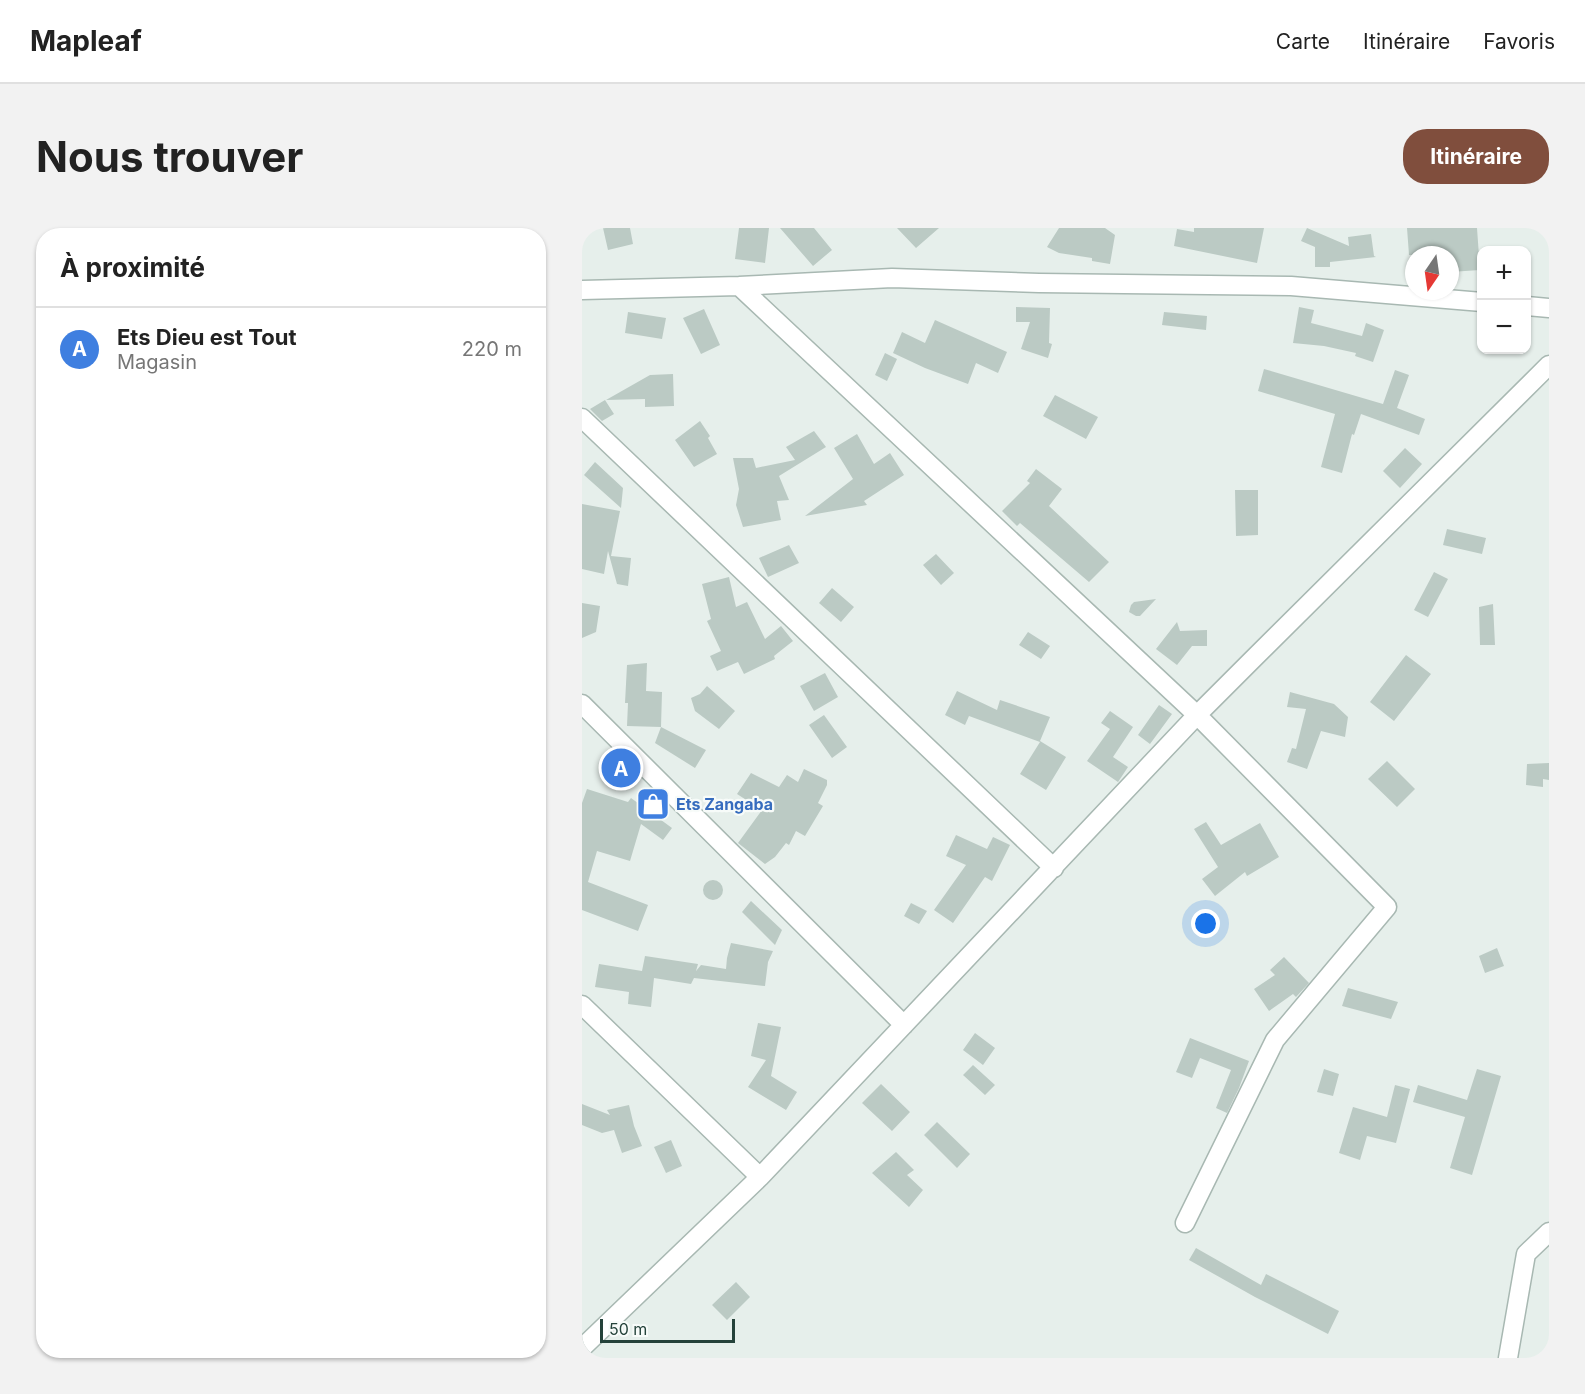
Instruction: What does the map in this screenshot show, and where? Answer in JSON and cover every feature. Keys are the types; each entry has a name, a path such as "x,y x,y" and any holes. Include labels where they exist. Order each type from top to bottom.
{"street":[{"path":"582,290 740,286 892,278 1039,283 1291,286 1477,302"},
{"path":"740,286 1197,715 1387,907 1275,1040 1185,1223"},
{"path":"1531,306 1549,308"},
{"path":"583,1345 760,1178 1197,715 1549,365"},
{"path":"582,418 1054,868"},
{"path":"582,704 904,1025"},
{"path":"582,1005 760,1178"},
{"path":"1508,1358 1526,1254 1549,1232"}],"building":[{"path":"603,228 630,228 633,244 608,250"},
{"path":"739,228 769,228 765,263 735,259"},
{"path":"780,228 814,228 832,250 813,266"},
{"path":"897,228 939,228 916,248"},
{"path":"1059,228 1105,228 1115,235 1110,264 1092,261 1092,258 1059,253 1047,247"},
{"path":"1194,228 1264,228 1257,263 1174,246 1177,229 1194,232"},
{"path":"1307,228 1349,246 1348,237 1371,234 1376,257 1330,262 1330,267 1315,267 1315,247 1301,241"},
{"path":"1407,228 1477,228 1477,270 1459,271 1459,246 1408,246"},
{"path":"1016,307 1050,308 1049,343 1052,344 1048,358 1021,349 1030,322 1016,322"},
{"path":"1299,307 1314,310 1311,323 1362,336 1366,323 1384,330 1373,362 1355,356 1356,353 1324,346 1293,343"},
{"path":"704,309 720,345 701,354 683,318"},
{"path":"628,312 666,318 662,339 625,333"},
{"path":"1164,312 1207,316 1206,330 1162,325"},
{"path":"935,320 1007,352 998,373 976,363 968,384 893,353 902,332 925,343"},
{"path":"885,353 897,359 887,381 875,375"},
{"path":"1264,369 1383,404 1395,370 1409,375 1397,408 1425,419 1419,435 1361,414 1354,435 1352,434 1342,473 1321,467 1335,414 1258,391"},
{"path":"673,374 674,406 645,407 645,399 606,400 650,375"},
{"path":"1055,395 1098,417 1086,439 1043,416"},
{"path":"605,400 614,414 602,421 590,409"},
{"path":"700,421 710,436 708,438 717,454 694,467 675,440"},
{"path":"814,431 826,447 779,476 789,500 777,501 781,520 743,527 736,505 739,489 733,458 753,458 756,468 795,460 786,447"},
{"path":"857,434 874,464 890,453 904,475 864,501 867,505 805,516 853,479 834,448"},
{"path":"1405,448 1422,464 1400,488 1383,471"},
{"path":"595,462 623,488 621,508 584,475"},
{"path":"1036,469 1062,489 1049,506 1109,562 1089,582 1020,523 1017,526 1002,511 1030,483 1027,481"},
{"path":"1235,490 1258,490 1258,535 1236,536"},
{"path":"582,504 620,511 611,556 631,558 628,586 617,584 608,551 604,574 582,569"},
{"path":"1447,529 1486,538 1482,554 1443,545"},
{"path":"789,545 799,563 768,577 759,558"},
{"path":"936,554 954,573 941,585 923,565"},
{"path":"1434,572 1448,579 1428,617 1414,610"},
{"path":"729,577 736,607 747,602 765,639 781,626 793,641 774,656 775,659 744,674 738,662 717,671 710,656 721,651 707,621 711,619 702,584"},
{"path":"832,588 854,607 841,622 819,603"},
{"path":"1156,599 1140,616 1129,612 1134,602"},
{"path":"582,603 600,606 596,632 582,638"},
{"path":"1493,604 1495,645 1480,645 1479,607"},
{"path":"1177,622 1180,631 1207,630 1207,646 1192,646 1177,665 1156,649"},
{"path":"1028,632 1050,646 1041,659 1019,645"},
{"path":"1406,655 1431,674 1394,721 1370,702"},
{"path":"647,663 646,691 662,692 661,727 627,726 628,703 625,703 627,665"},
{"path":"825,673 838,697 814,711 800,686"},
{"path":"707,686 735,711 719,729 695,711 691,698 700,694"},
{"path":"957,691 997,710 1000,700 1050,717 1040,741 1066,757 1046,790 1020,774 1040,742 969,716 965,725 945,715"},
{"path":"1290,692 1334,704 1348,717 1345,737 1321,731 1307,769 1287,762 1292,748 1296,749 1306,709 1287,707"},
{"path":"1159,705 1172,714 1150,744 1138,735"},
{"path":"1110,711 1133,727 1113,757 1128,767 1118,782 1087,761 1110,729 1101,723"},
{"path":"824,715 847,747 832,758 809,725"},
{"path":"661,727 706,750 695,768 655,743"},
{"path":"1387,761 1415,789 1397,807 1368,779"},
{"path":"1549,763 1549,780 1543,779 1543,787 1526,785 1527,764"},
{"path":"804,769 827,780 827,785 818,803 823,806 805,836 796,831 789,845 786,843 775,857 765,864 738,843 762,810 737,794 751,773 779,787 787,775 798,782"},
{"path":"587,789 628,802 631,798 672,828 663,840 641,824 630,861 597,851 588,882 648,905 638,931 582,910 582,803"},
{"path":"1206,822 1221,845 1260,823 1279,857 1247,876 1245,872 1215,896 1202,879 1218,867 1194,829"},
{"path":"956,835 987,849 993,837 1010,845 992,881 985,877 953,923 934,910 966,865 946,856"},
{"path":"713,880 720,883 723,890 720,897 713,900 706,897 703,890 706,883"},
{"path":"751,901 782,930 775,945 742,912"},
{"path":"911,903 927,911 919,924 904,916"},
{"path":"731,943 773,951 768,962 765,986 694,978 691,984 654,978 651,1007 628,1004 629,992 595,987 599,964 642,971 645,956 698,964 696,971 701,965 726,969"},
{"path":"1497,948 1504,966 1485,973 1479,956"},
{"path":"1284,957 1309,983 1296,997 1293,994 1269,1011 1254,989 1275,975 1270,970"},
{"path":"1348,988 1398,1002 1391,1019 1342,1006"},
{"path":"758,1023 781,1027 771,1076 797,1092 786,1110 748,1087 766,1060 751,1056"},
{"path":"975,1033 995,1048 983,1065 963,1050"},
{"path":"1190,1038 1249,1061 1227,1113 1216,1108 1231,1070 1200,1058 1192,1078 1176,1072"},
{"path":"973,1065 995,1085 985,1095 963,1075"},
{"path":"1324,1069 1339,1074 1333,1096 1317,1092"},
{"path":"1477,1069 1501,1076 1472,1175 1450,1168 1465,1117 1413,1102 1418,1085 1467,1100"},
{"path":"881,1084 910,1112 892,1131 862,1103"},
{"path":"1395,1085 1410,1089 1396,1143 1367,1136 1360,1160 1339,1153 1353,1107 1387,1117"},
{"path":"582,1104 610,1115 607,1110 629,1105 642,1146 622,1153 614,1130 602,1133 582,1125"},
{"path":"937,1122 970,1154 957,1168 924,1135"},
{"path":"671,1140 682,1166 666,1173 654,1147"},
{"path":"896,1152 914,1170 907,1175 923,1190 909,1207 872,1173"},
{"path":"1196,1248 1261,1285 1266,1274 1339,1311 1328,1334 1189,1260"},
{"path":"736,1282 750,1297 727,1320 712,1305"}],"place":[{"name":"Ets Dieu est Tout","path":"621,768"},
{"name":"Ets Zangaba","path":"653,804"}]}
